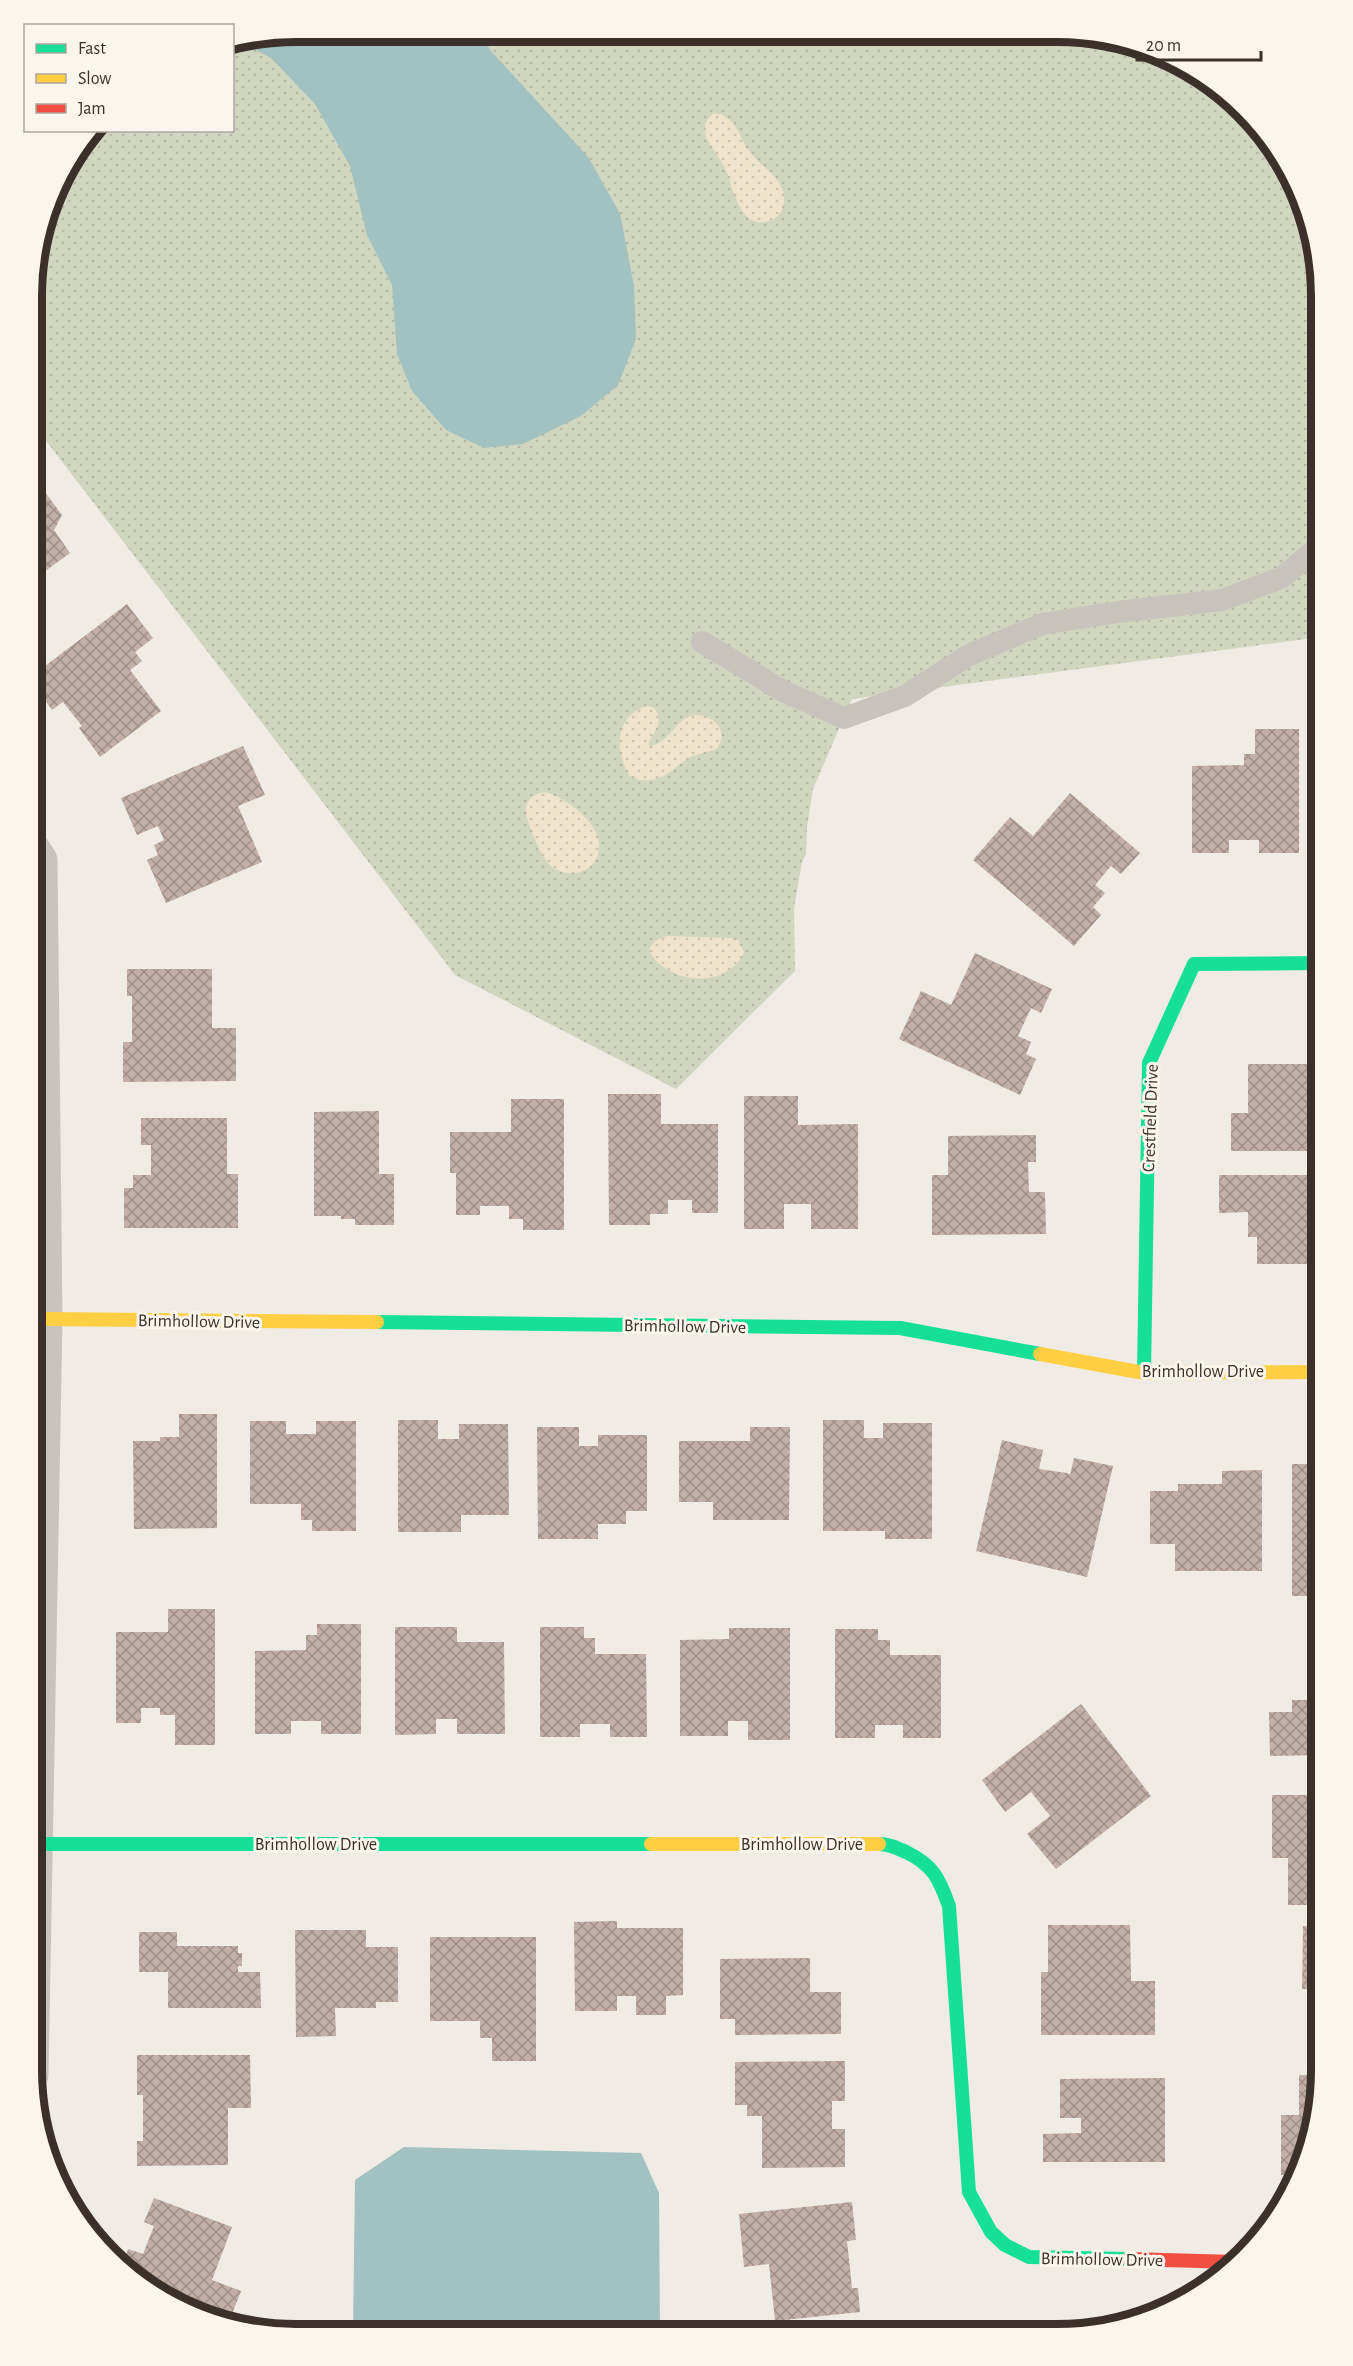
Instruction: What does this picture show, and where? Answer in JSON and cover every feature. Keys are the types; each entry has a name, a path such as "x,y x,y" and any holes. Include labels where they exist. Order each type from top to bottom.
{"street":[{"path":"42,952 46,1319 42,1582"},
{"name":"Crestfield Drive","path":"1144,1373 1149,1063 1194,964 1311,963"},
{"name":"Brimhollow Drive","path":"46,1319 900,1328 1144,1373 1311,1372"},
{"name":"Brimhollow Drive","path":"42,1844 888,1844 924,1861 941,1883 949,1906 969,2192 989,2232 1005,2247 1029,2257 1224,2262"}],"lane":[{"path":"702,642 783,691 844,718 905,696 969,655 1042,624 1118,612 1222,600 1281,578 1311,553"}],"green space":[{"path":"296,42 1057,42 1090,44 1139,55 1154,61 1184,76 1225,105 1259,141 1285,184 1298,214 1309,263 1311,296 1311,638 852,699 813,789 807,827 806,854 802,862 794,908 795,971 676,1089 455,975 42,435 42,296 47,246 55,214 68,184 102,132 234,132 234,50 263,44"}],"sand":[{"path":"714,113 732,122 754,158 779,183 784,198 783,207 774,218 766,222 757,222 749,218 738,204 725,168 705,133 705,126"},
{"path":"647,706 654,708 659,721 649,746 664,739 683,720 698,715 711,719 719,727 722,736 717,749 690,757 664,776 652,780 639,780 630,776 621,756 620,735 629,717"},
{"path":"545,792 577,809 594,828 599,850 595,861 584,870 576,873 559,871 553,868 539,849 526,814 526,808 531,798"},
{"path":"668,936 731,938 738,940 744,952 736,964 725,973 697,978 682,976 657,962 649,950 656,940"}],"water":[{"path":"296,42 485,42 589,158 620,214 634,286 636,339 618,385 581,416 523,444 484,448 446,430 412,391 397,354 392,285 367,235 350,166 315,104 271,58 249,46"},
{"path":"404,2147 641,2153 659,2193 660,2324 353,2324 355,2180"}],"building":[{"path":"42,488 62,515 54,530 70,553 42,573"},
{"path":"127,604 153,638 135,652 142,661 130,670 161,711 100,757 79,728 82,726 63,702 52,710 42,696 42,668"},
{"path":"1255,729 1299,729 1299,853 1259,853 1259,840 1229,840 1229,853 1192,853 1192,766 1244,765 1244,754 1255,754"},
{"path":"243,746 265,795 238,806 262,862 166,903 147,860 158,855 154,845 164,840 158,826 137,835 121,798"},
{"path":"1070,793 1140,853 1121,874 1111,866 1095,885 1105,893 1093,907 1101,915 1074,946 973,860 1010,817 1033,836"},
{"path":"975,953 1052,989 1041,1013 1031,1008 1018,1036 1031,1042 1026,1054 1036,1059 1020,1095 899,1039 921,991 951,1005"},
{"path":"127,969 212,969 212,1028 236,1028 236,1081 123,1082 123,1042 132,1042 132,996 127,996"},
{"path":"1248,1064 1311,1064 1311,1151 1231,1151 1231,1113 1248,1113"},
{"path":"608,1094 661,1094 661,1124 718,1124 718,1213 692,1213 692,1200 668,1200 668,1214 650,1214 650,1225 609,1225"},
{"path":"744,1096 798,1096 798,1125 858,1124 858,1229 811,1229 811,1204 784,1204 784,1229 744,1229"},
{"path":"511,1099 564,1099 564,1230 523,1230 523,1219 509,1219 509,1206 480,1206 480,1215 456,1215 456,1173 450,1173 450,1132 511,1132"},
{"path":"379,1111 379,1174 394,1174 394,1225 355,1225 355,1219 341,1219 341,1216 314,1216 314,1112"},
{"path":"141,1118 227,1118 227,1174 238,1174 238,1228 124,1228 124,1188 133,1188 133,1175 151,1175 151,1145 141,1145"},
{"path":"1036,1135 1036,1162 1028,1162 1029,1192 1045,1192 1046,1234 932,1235 932,1175 948,1175 948,1136"},
{"path":"1219,1175 1311,1175 1310,1264 1257,1264 1257,1237 1248,1237 1248,1212 1219,1213"},
{"path":"179,1414 217,1414 217,1528 134,1529 133,1441 160,1441 160,1437 179,1437"},
{"path":"398,1420 438,1420 438,1439 459,1439 459,1424 508,1424 509,1515 461,1515 461,1532 398,1532"},
{"path":"823,1420 864,1420 864,1438 883,1438 883,1423 932,1423 932,1539 885,1539 885,1531 823,1531"},
{"path":"250,1421 286,1421 286,1434 316,1434 316,1421 356,1421 356,1531 312,1531 312,1520 301,1520 301,1504 250,1504"},
{"path":"537,1427 579,1427 579,1446 598,1446 598,1435 647,1435 647,1511 626,1511 626,1524 598,1524 598,1539 538,1539"},
{"path":"750,1427 790,1427 789,1520 713,1520 713,1502 679,1502 679,1441 750,1441"},
{"path":"1002,1440 1043,1450 1039,1469 1070,1475 1074,1458 1113,1466 1087,1577 976,1551"},
{"path":"1292,1464 1311,1464 1311,1596 1292,1596"},
{"path":"1262,1470 1262,1571 1175,1571 1175,1544 1150,1544 1150,1491 1178,1491 1178,1484 1222,1484 1222,1471"},
{"path":"168,1609 215,1609 215,1745 175,1745 175,1715 160,1715 160,1708 141,1708 141,1723 116,1723 116,1632 168,1632"},
{"path":"317,1624 361,1624 361,1734 321,1734 321,1721 291,1721 291,1734 255,1734 255,1651 306,1650 306,1635 317,1635"},
{"path":"395,1627 457,1627 457,1642 504,1642 505,1734 457,1734 457,1719 436,1719 436,1734 395,1735"},
{"path":"540,1627 584,1627 584,1638 595,1638 595,1654 646,1654 647,1737 610,1737 610,1724 580,1724 580,1737 540,1737"},
{"path":"729,1628 790,1628 790,1740 748,1740 748,1721 728,1721 728,1736 680,1736 680,1640 729,1639"},
{"path":"835,1629 878,1629 878,1640 890,1640 890,1655 941,1655 941,1738 903,1738 903,1725 875,1725 875,1738 835,1738"},
{"path":"1309,1649 1311,1649 1311,1755 1270,1756 1269,1712 1292,1712 1292,1700 1309,1700"},
{"path":"1081,1704 1151,1796 1056,1869 1027,1834 1050,1816 1031,1792 1005,1812 982,1780"},
{"path":"1272,1795 1311,1795 1311,1905 1288,1905 1288,1858 1272,1858"},
{"path":"617,1921 617,1928 683,1928 683,1995 666,1996 666,2015 636,2015 636,1996 617,1996 617,2011 575,2011 574,1922"},
{"path":"1048,1925 1130,1925 1131,1981 1155,1981 1155,2035 1041,2035 1041,1972 1048,1972"},
{"path":"1303,1926 1311,1926 1311,1989 1302,1989"},
{"path":"295,1930 366,1930 366,1947 398,1947 398,2002 376,2002 376,2008 335,2008 336,2036 296,2037"},
{"path":"139,1932 177,1932 177,1946 238,1946 238,1953 242,1953 242,1966 238,1966 238,1972 260,1972 261,2008 168,2008 168,1972 139,1972"},
{"path":"430,1937 536,1937 536,2061 492,2061 492,2038 480,2038 480,2021 430,2021"},
{"path":"810,1958 810,1992 841,1992 841,2034 735,2035 735,2019 720,2019 720,1959"},
{"path":"137,2055 250,2055 251,2108 228,2108 228,2165 137,2166 137,2141 143,2141 143,2095 137,2095"},
{"path":"845,2061 845,2101 832,2101 832,2129 845,2129 845,2167 762,2168 762,2116 747,2116 747,2105 735,2105 735,2062"},
{"path":"1299,2075 1311,2075 1309,2103 1298,2152 1288,2175 1281,2175 1281,2115 1299,2115"},
{"path":"1165,2078 1165,2162 1043,2162 1043,2134 1081,2133 1081,2118 1060,2118 1060,2079"},
{"path":"154,2198 232,2227 212,2280 241,2291 232,2315 199,2305 169,2290 125,2258 128,2249 143,2254 154,2226 144,2222"},
{"path":"852,2202 856,2240 847,2241 852,2288 858,2288 860,2312 775,2321 769,2264 744,2267 739,2214"}],"traffic: fast":[{"path":"1144,1373 1149,1063 1194,964 1311,963"},
{"path":"377,1322 900,1328 1040,1354"},
{"path":"42,1844 651,1844"},
{"path":"879,1844 896,1848 929,1867 938,1880 949,1906 969,2192 991,2232 1005,2245 1029,2257 1128,2259"}],"traffic: slow":[{"path":"46,1319 377,1322"},
{"path":"1040,1354 1144,1373 1311,1372"},
{"path":"651,1844 879,1844"}],"traffic: jam":[{"path":"1128,2259 1224,2262"}]}
